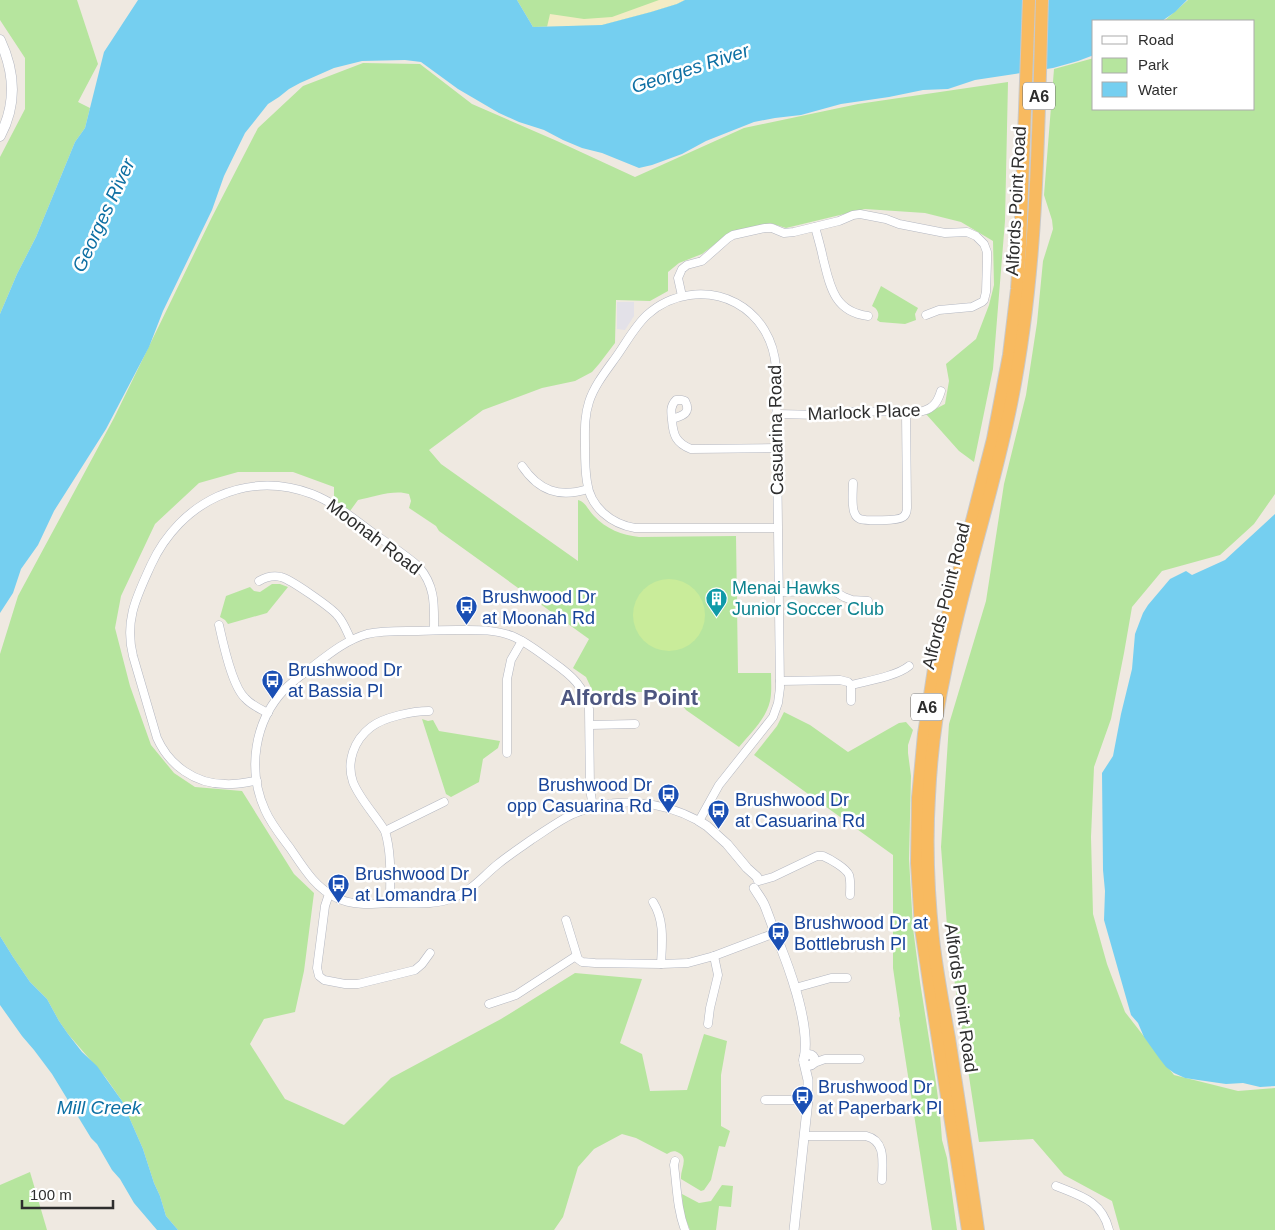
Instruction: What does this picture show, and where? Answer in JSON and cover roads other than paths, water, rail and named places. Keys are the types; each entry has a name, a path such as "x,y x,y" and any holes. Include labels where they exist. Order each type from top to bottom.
{"highway":[{"name":"Alfords Point Road","path":"968,1230 922,935 917,863 918,798 924,734 934,669 993,439 1006,376 1017,289 1029,0"},
{"name":"Alfords Point Road","path":"978,1230 933,937 928,873 929,794 933,741 945,669 1003,439 1024,333 1036,191 1042,0"}],"main road":[{"path":"0,40 9,62 12,84 11,107 0,136"}],"street":[{"path":"682,296 678,278 682,269 687,265 702,261 733,235 764,228 772,228 787,233 860,214 945,233 967,232 976,236 984,244 987,256 984,300 972,307 939,310 926,315"},
{"path":"815,227 828,280 835,295 843,306 860,315 868,316"},
{"name":"Casuarina Road","path":"699,821 719,785 773,717 778,703 780,681 776,368 768,337 761,326 746,309 732,301 701,294 682,296 660,305 642,320 592,394 585,422 588,489 604,514 627,527 649,529 778,528"},
{"name":"Marlock Place","path":"776,414 821,415 834,412 923,411 930,409 936,403 941,391"},
{"path":"853,483 853,510 858,518 863,520 895,520 906,514 906,412"},
{"path":"672,419 675,437 691,449 777,448"},
{"path":"522,466 539,484 552,491 569,493 588,489"},
{"name":"Moonah Road","path":"257,781 232,784 209,782 185,772 173,762 162,749 157,738 133,656 130,630 136,600 162,545 170,532 186,516 213,499 245,488 286,487 317,496 338,507 419,567 427,577 432,588 434,630"},
{"path":"259,581 275,576 294,582 336,614 342,621 351,640"},
{"path":"779,592 834,591 852,600 868,601"},
{"path":"219,625 235,682 240,693 250,703 268,713"},
{"path":"593,807 590,789 590,725 587,702 579,684 566,671 522,641 491,631 434,630 382,632 367,634 351,640 290,684 280,695 260,730 257,744 255,760 257,781 262,802 272,822 315,883 329,894 350,903 436,903 460,895 474,886 498,864 554,824 574,814 605,804 628,802 672,809 699,821 728,844 758,884 795,988 810,1060 805,1136 794,1230"},
{"path":"507,753 507,678 511,660 522,641"},
{"path":"780,681 840,680 852,685 887,676 909,666"},
{"path":"851,701 852,685"},
{"path":"390,903 390,856 385,831 353,782 351,768 352,753 358,740 364,733 380,722 416,712 430,711"},
{"path":"590,725 635,724"},
{"path":"385,831 444,802"},
{"path":"758,884 817,856 823,856 848,874 850,895"},
{"path":"329,894 325,906 317,968 319,976 324,980 345,984 358,984 408,972 419,967 430,953"},
{"path":"653,902 661,922 661,964"},
{"path":"566,920 576,956 582,962 595,963 688,963 714,956 775,933"},
{"path":"488,1004 516,996 576,956"},
{"path":"708,1024 718,975 714,956"},
{"path":"795,988 831,978 847,978"},
{"path":"810,1060 860,1059"},
{"path":"765,1100 808,1100"},
{"path":"805,1136 866,1136 874,1139 879,1145 882,1154 882,1180"},
{"path":"675,1161 680,1217 685,1230"},
{"path":"1056,1186 1084,1197 1099,1208 1106,1219 1109,1230"}],"water":[{"name":"Georges River","path":"138,0 517,0 533,27 602,25 651,12 685,0 1187,0 1163,20 1092,20 1092,56 1078,61 1053,68 975,80 948,89 923,90 841,104 801,115 754,122 706,141 682,154 639,168 602,153 582,148 544,130 499,113 458,89 421,62 405,60 362,61 334,68 300,83 268,104 245,133 224,176 212,210 163,311 149,347 106,429 54,511 38,545 21,569 13,593 0,613 0,314 17,274 36,237 75,142 85,128 104,52"},
{"path":"1275,514 1275,1086 1260,1087 1243,1083 1226,1084 1185,1078 1174,1073 1159,1058 1144,1037 1138,1023 1131,1015 1104,920 1102,773 1113,756 1132,669 1135,634 1148,605 1170,579 1186,571 1192,575 1225,560"},
{"name":"Mill Creek","path":"0,936 30,982 47,999 68,1034 82,1052 97,1066 122,1101 143,1149 166,1216 178,1230 157,1230 134,1203 52,1074 0,1005"}],"place":[{"name":"Menai Hawks Junior Soccer Club","path":"716,617"},
{"name":"Brushwood Dr at Moonah Rd","path":"466,626"},
{"name":"Brushwood Dr at Bassia Pl","path":"272,699"},
{"name":"Brushwood Dr opp Casuarina Rd","path":"668,814"},
{"name":"Brushwood Dr at Casuarina Rd","path":"719,829"},
{"name":"Brushwood Dr at Lomandra Pl","path":"339,903"},
{"name":"Brushwood Dr at Bottlebrush Pl","path":"778,952"},
{"name":"Brushwood Dr at Paperbark Pl","path":"802,1116"}],"district":[{"name":"Alfords Point","path":"629,697"}]}
